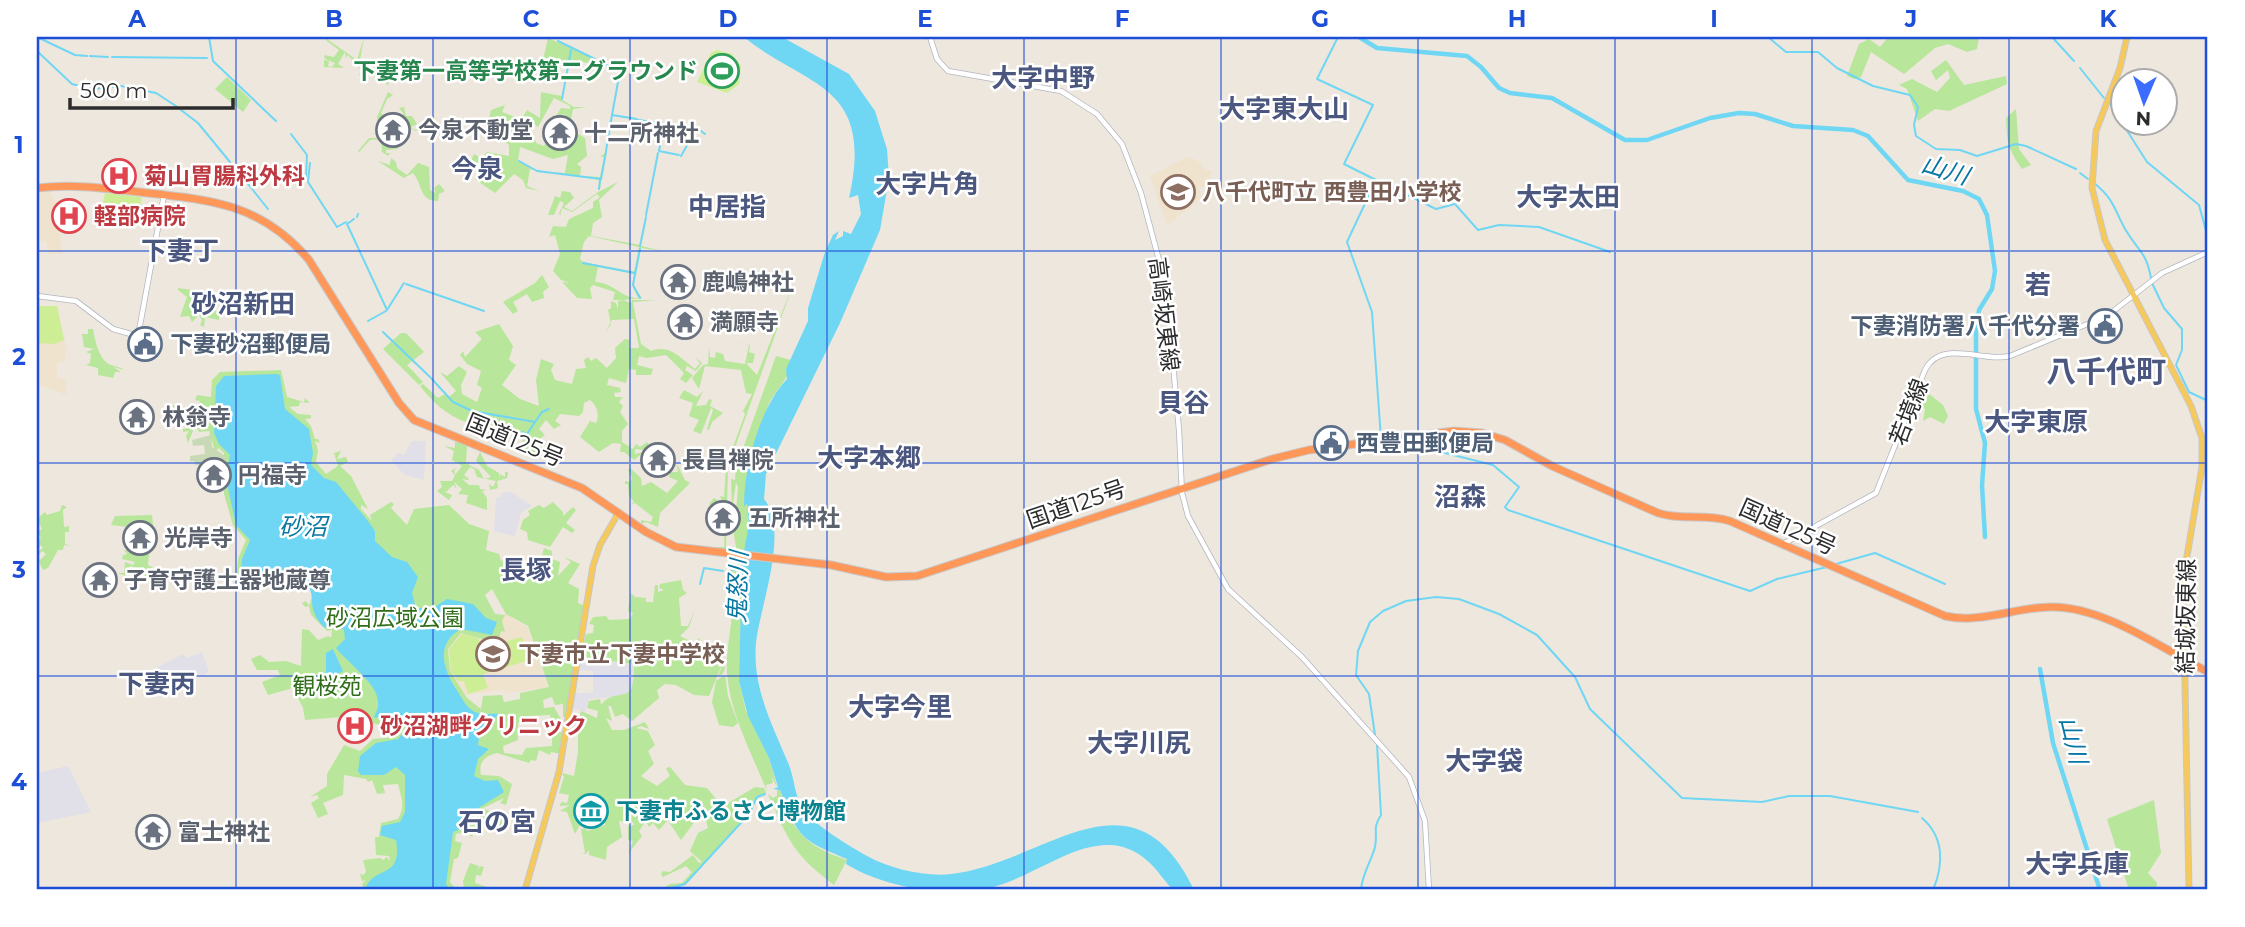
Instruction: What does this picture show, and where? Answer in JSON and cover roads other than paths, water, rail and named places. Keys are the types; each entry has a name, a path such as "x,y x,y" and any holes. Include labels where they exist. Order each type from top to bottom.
{"highway":[{"name":"国道125号","path":"37,188 81,186 206,199 241,209 269,223 290,240 317,271 400,405 414,420 582,488 668,544 728,554 807,562 879,576 921,575 1181,487 1309,450 1433,433 1473,431 1505,440 1552,466 1658,513 1675,517 1721,518 1945,616 1967,619 2039,607 2079,610 2107,620 2208,672"}],"main road":[{"name":"高崎坂東線","path":"930,37 937,59 948,71 1060,91 1097,114 1122,144 1141,194 1166,286 1180,430 1181,487 1188,516 1228,589 1302,657 1412,783 1427,833 1429,890"},
{"name":"結城坂東線","path":"2127,37 2120,68 2096,131 2091,179 2101,230 2191,406 2202,438 2202,467 2184,569 2189,890"},
{"path":"37,296 76,301 113,329 138,336 164,195"},
{"name":"若境線","path":"1782,545 1874,496 1882,484 1928,365 1943,354 1994,359 2010,356 2107,316 2162,273 2208,252"},
{"path":"525,890 559,772 593,566 603,539 619,511"},
{"path":"1791,540 1792,549"}],"water":[{"path":"744,37 782,37 849,74 875,111 887,149 889,178 880,230 840,323 766,474 764,499 771,513 774,548 756,643 757,676 770,721 789,765 801,806 822,827 869,857 898,868 931,874 951,874 986,866 1053,840 1085,830 1115,825 1143,832 1170,852 1194,890 1172,890 1139,854 1118,846 1097,846 1075,852 1008,882 985,889 932,891 895,884 860,872 846,864 847,859 810,841 797,828 780,790 773,789 778,787 769,758 748,716 739,681 742,561 749,525 747,504 744,506 747,472 762,420 769,404 787,379 786,369 808,321 808,308 825,252 833,235 839,231 835,240 843,236 843,231 851,234 861,214 858,195 849,198 855,160 852,132 844,110 812,80"},
{"name":"砂沼","path":"280,375 285,409 309,429 313,453 311,465 324,478 336,482 375,531 375,541 392,557 407,562 418,577 412,593 416,608 433,608 447,599 473,604 486,618 497,622 492,635 461,629 447,641 445,649 448,673 467,706 480,714 500,714 480,730 478,745 489,749 478,759 474,776 485,781 498,780 504,792 477,809 469,826 453,832 446,884 450,890 365,890 374,877 391,867 395,861 396,840 380,835 382,826 400,822 405,812 405,775 396,767 384,775 361,775 358,771 360,756 376,743 398,739 406,729 405,724 394,714 374,718 378,706 377,695 368,681 336,648 345,639 344,630 337,625 325,628 317,618 310,589 294,582 277,581 274,586 240,587 242,559 250,540 236,525 226,479 230,455 219,444 214,433 216,386 224,376"},
{"path":"333,649 343,671 329,679 324,690 317,690 312,680 326,674 326,653"}],"waterway":[{"path":"37,37 75,55 87,56"},
{"path":"209,37 213,61 276,121"},
{"path":"1338,37 1317,79 1373,105 1344,164 1386,185"},
{"name":"山川","path":"1359,37 1377,48 1467,56 1481,67 1499,88 1510,93 1552,98 1625,140 1647,140 1710,118 1739,113 1755,114 1793,126 1853,130 1868,136 1908,180 1963,191 1979,199 1987,215 1995,271 1992,289 1979,310 1976,331 1976,409 1985,443 1982,485 1985,537"},
{"path":"1768,37 1786,52 1818,52 1837,68 1873,86 1910,95 1918,107 1914,125 1916,136 1936,149 1960,150 1977,156 2016,144 2076,169"},
{"path":"2052,37 2074,61"},
{"path":"558,41 595,59"},
{"path":"562,99 571,50"},
{"path":"37,51 72,84 91,89"},
{"path":"90,56 108,57"},
{"path":"112,57 207,58"},
{"path":"597,60 620,71 612,115 637,119"},
{"path":"2080,68 2104,98"},
{"path":"94,89 119,86"},
{"path":"121,86 156,93 179,108"},
{"path":"181,110 198,123 230,162"},
{"path":"606,151 612,115"},
{"path":"639,120 664,124 659,151 679,155"},
{"path":"681,156 697,128 705,134"},
{"path":"291,134 307,155 306,179"},
{"path":"2130,136 2147,162 2199,205 2208,238"},
{"path":"519,161 537,171 601,179 606,152"},
{"path":"646,215 658,153"},
{"path":"310,163 308,182 337,227 346,222"},
{"path":"232,164 268,209"},
{"path":"2080,173 2088,179"},
{"path":"599,189 600,180"},
{"path":"1376,180 1347,242 1372,312 1381,439"},
{"path":"2094,183 2113,204 2125,229 2144,256 2151,278"},
{"path":"1391,187 1436,209 1455,204 1478,230 1499,225 1539,227 1610,252"},
{"path":"640,246 646,217"},
{"path":"354,219 347,224 387,310 404,283"},
{"path":"640,249 633,285 640,298"},
{"path":"583,263 635,273"},
{"path":"2152,283 2164,308 2182,329 2182,350 2176,365 2189,392 2208,401"},
{"path":"406,284 484,311"},
{"path":"368,321 386,311"},
{"path":"383,332 430,377"},
{"path":"431,378 453,402 472,411 535,422 542,412 549,409"},
{"path":"522,432 527,434 535,422"},
{"path":"1401,442 1493,465 1519,487 1505,507 1508,510 1750,591 1777,579 1827,567"},
{"path":"1836,564 1875,553 1945,584"},
{"name":"鬼怒川","path":"700,584 704,568 723,571"},
{"name":"鬼怒川","path":"732,570 743,570"},
{"path":"1375,735 1369,694 1356,675 1358,651 1370,622 1383,611 1406,601 1436,597 1459,599 1499,614 1537,635 1575,677 1590,709 1682,798 1762,802 1789,796 1830,796 1918,812"},
{"name":"山川","path":"2040,669 2053,743 2100,890"},
{"path":"1361,890 1375,847 1376,827 1381,815 1377,744"},
{"path":"665,890 685,884 749,814 757,797 765,794"},
{"path":"1922,818 1935,834 1940,851 1939,870 1933,890"}],"place":[{"name":"下妻第一高等学校第二グラウンド","path":"722,71"},
{"name":"今泉不動堂","path":"393,130"},
{"name":"十二所神社","path":"560,133"},
{"name":"菊山胃腸科外科","path":"119,176"},
{"name":"八千代町立 西豊田小学校","path":"1178,192"},
{"name":"軽部病院","path":"69,216"},
{"name":"鹿嶋神社","path":"678,282"},
{"name":"満願寺","path":"685,322"},
{"name":"下妻消防署八千代分署","path":"2105,326"},
{"name":"下妻砂沼郵便局","path":"145,344"},
{"name":"林翁寺","path":"137,417"},
{"name":"西豊田郵便局","path":"1331,443"},
{"name":"長昌禅院","path":"658,460"},
{"name":"円福寺","path":"214,475"},
{"name":"五所神社","path":"723,518"},
{"name":"光岸寺","path":"140,538"},
{"name":"子育守護土器地蔵尊","path":"100,580"},
{"name":"下妻市立下妻中学校","path":"493,654"},
{"name":"砂沼湖畔クリニック","path":"355,726"},
{"name":"下妻市ふるさと博物館","path":"591,811"},
{"name":"富士神社","path":"153,832"}],"district":[{"name":"大字中野","path":"1043,78"},
{"name":"大字東大山","path":"1284,109"},
{"name":"今泉","path":"477,169"},
{"name":"大字片角","path":"927,184"},
{"name":"大字太田","path":"1568,197"},
{"name":"中居指","path":"727,207"},
{"name":"下妻丁","path":"180,251"},
{"name":"若","path":"2038,285"},
{"name":"砂沼新田","path":"243,304"},
{"name":"八千代町","path":"2106,372"},
{"name":"貝谷","path":"1183,403"},
{"name":"大字東原","path":"2036,422"},
{"name":"大字本郷","path":"869,458"},
{"name":"沼森","path":"1460,497"},
{"name":"長塚","path":"526,570"},
{"name":"下妻丙","path":"157,684"},
{"name":"大字今里","path":"900,707"},
{"name":"大字川尻","path":"1139,743"},
{"name":"大字袋","path":"1484,761"},
{"name":"石の宮","path":"497,822"},
{"name":"大字兵庫","path":"2077,864"}],"park label":[{"name":"砂沼広域公園","path":"395,618"},
{"name":"観桜苑","path":"327,686"}]}
